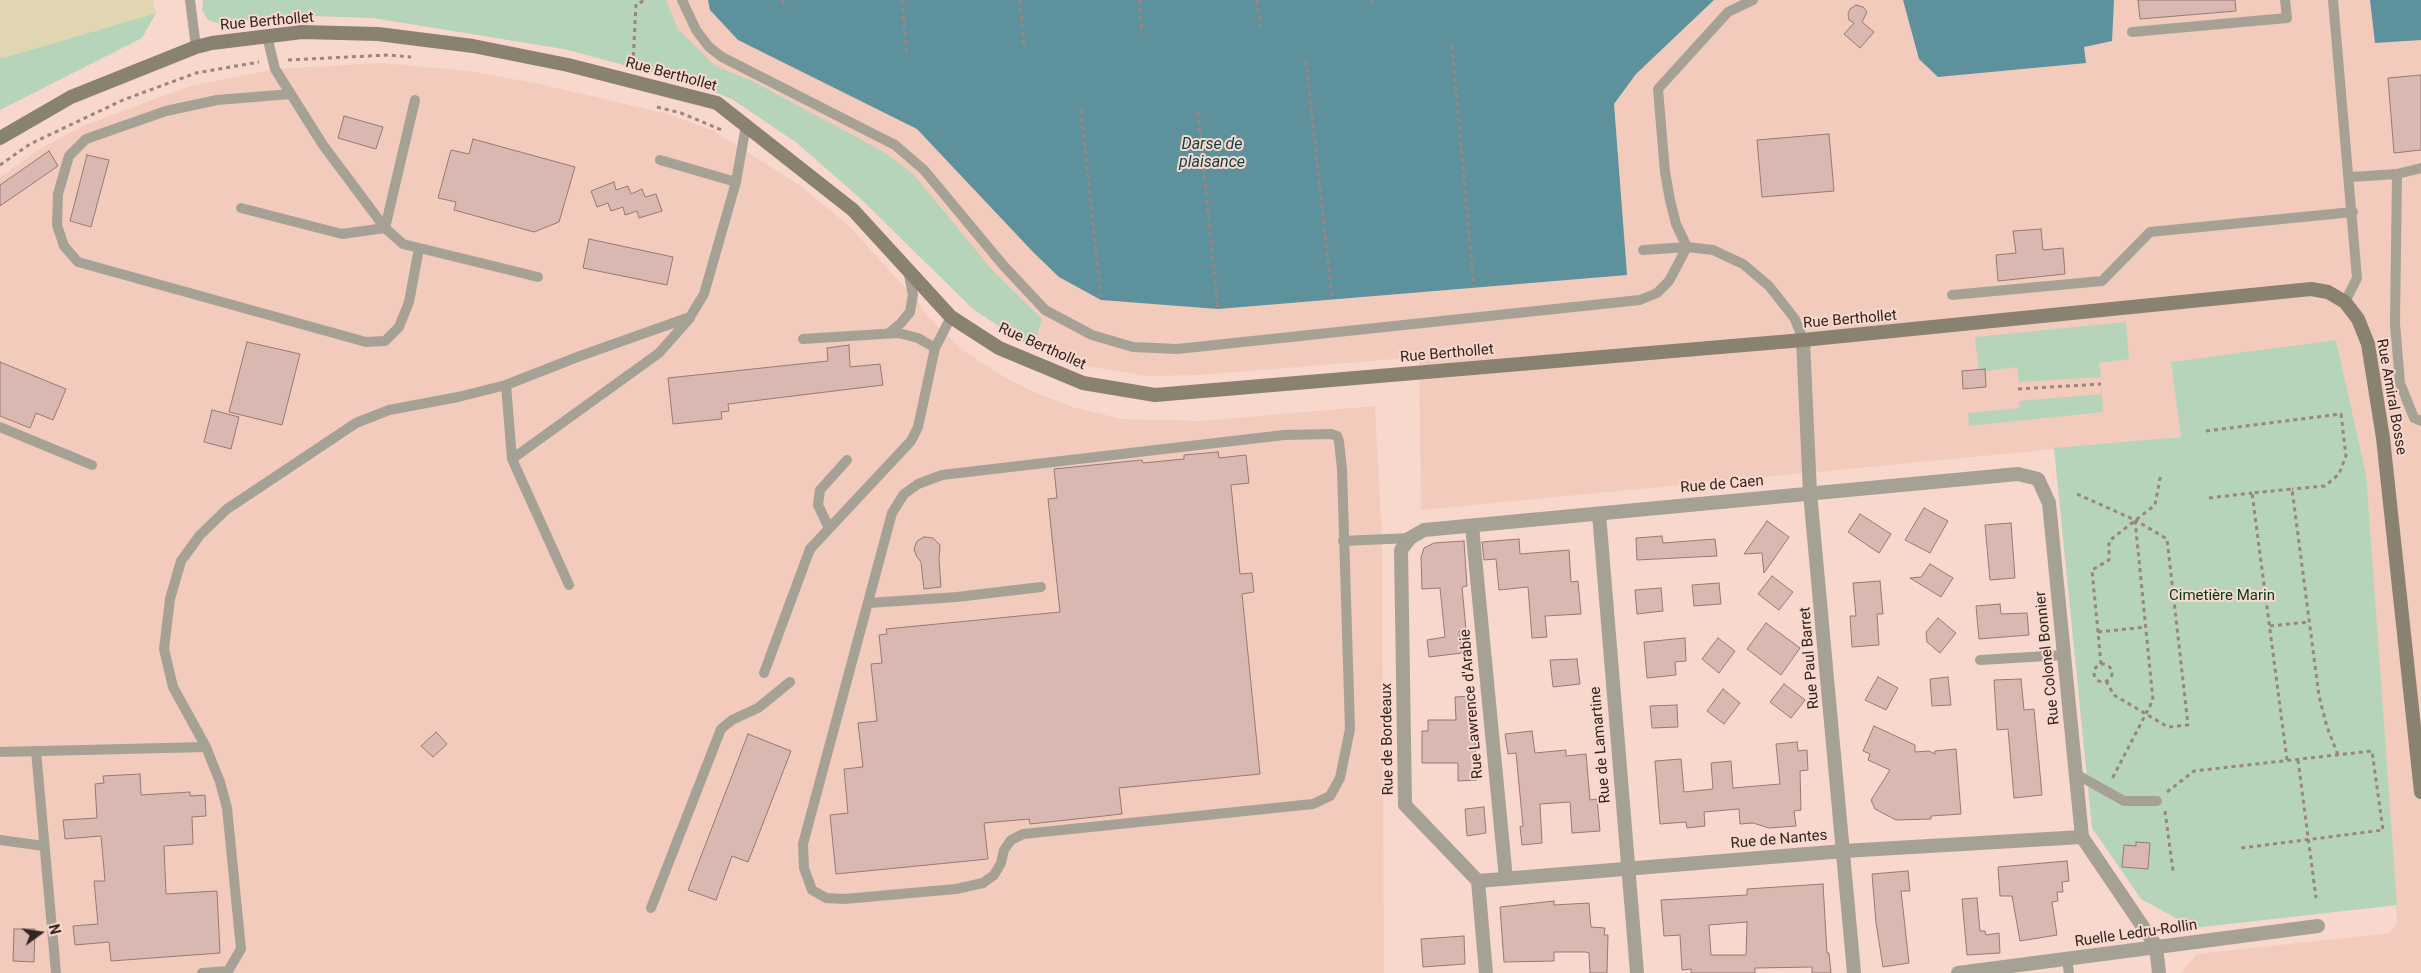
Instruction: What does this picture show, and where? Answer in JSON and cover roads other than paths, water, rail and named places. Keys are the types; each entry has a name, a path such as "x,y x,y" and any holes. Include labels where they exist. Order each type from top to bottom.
{"main road":[{"name":"Rue Berthollet","path":"0,138 71,97 196,47 267,36 302,32 388,35 473,46 568,65 716,103 853,210 951,317 999,348 1083,383 1155,395 1940,328"},
{"name":"Rue Amiral Bosse","path":"1940,328 2311,289 2328,292 2345,302 2358,319 2368,344 2383,438 2421,792"}],"street":[{"name":"Rue Paul Barret","path":"1803,340 1810,493 1854,973"},
{"name":"Rue de Caen","path":"1410,538 1424,530 1810,493 2018,474 2038,479"},
{"name":"Rue Colonel Bonnier","path":"2038,479 2049,503 2082,837"},
{"name":"Rue de Lamartine","path":"1599,514 1637,973"},
{"name":"Rue Lawrence d'Arabie","path":"1472,526 1506,879"},
{"name":"Rue de Bordeaux","path":"1410,538 1401,550 1406,805 1478,881"},
{"name":"Rue de Nantes","path":"1478,881 1844,851 2082,837"},
{"path":"2082,837 2156,946 2158,973"},
{"path":"1478,881 1486,973"},
{"name":"Ruelle Ledru-Rollin","path":"1958,973 2068,966 2156,946 2318,926"}],"lane":[{"path":"190,0 196,47"},
{"path":"682,0 696,30 709,47 722,57 895,145 924,170 1003,264 1045,310 1092,335 1133,347 1178,349 1640,300 1657,292 1669,281 1686,247"},
{"path":"1686,247 1676,224 1667,181 1658,89 1728,12 1753,0"},
{"path":"2132,32 2287,18 2285,0"},
{"path":"2333,0 2358,278 2345,302"},
{"path":"267,36 275,69 323,145 385,228 403,244 538,277"},
{"path":"291,94 217,100 166,111 86,139 69,156 58,194 56,225 64,246 78,262 366,342 386,341 399,326 410,302 419,248"},
{"path":"385,228 414,100"},
{"path":"512,459 659,353 690,318 704,294 736,182 746,125"},
{"path":"660,160 736,182"},
{"path":"2350,177 2397,174 2421,168"},
{"path":"2397,174 2395,324 2400,383 2414,418 2421,421"},
{"path":"241,208 342,234 385,228"},
{"path":"1952,295 2102,281 2150,232 2353,212"},
{"path":"1643,250 1686,247 1713,250 1743,264 1769,286 1790,312 1803,340"},
{"path":"888,333 901,323 910,312 913,295 908,269"},
{"path":"764,673 810,549 911,441 918,428 935,348 951,317"},
{"path":"202,973 228,971 241,949 227,808 220,782 206,747 173,687 164,649 170,599 181,561 200,534 226,509 259,485 356,423 389,410 458,397 506,385 580,356 690,318"},
{"path":"803,339 898,333 918,338 935,348"},
{"path":"506,385 512,459 569,585"},
{"path":"0,427 92,465"},
{"path":"1331,434 1337,436 1340,441 1350,729 1340,778 1330,796 1313,804 1023,834 1011,840 1004,850 1001,863 994,875 983,883 956,888 844,899 826,898 812,890 804,868 803,844 869,603 892,513 904,494 918,484 942,475 1284,435 1331,434"},
{"path":"829,528 818,505 820,490 847,460"},
{"path":"1343,541 1410,538"},
{"path":"869,603 957,598 1041,587"},
{"path":"1980,660 2064,655"},
{"path":"651,908 721,729 732,720 758,708 790,682"},
{"path":"0,752 206,747"},
{"path":"36,751 56,973"},
{"path":"2076,774 2124,800 2160,798"},
{"path":"0,840 44,846"}],"water":[{"name":"Darse de plaisance","path":"708,0 1714,0 1636,74 1614,104 1627,275 1218,309 1101,300 1059,277 917,129 738,40 710,10"},
{"path":"1903,0 2114,0 2112,41 2084,47 2086,63 1938,77 1919,59"},
{"path":"2370,0 2421,0 2421,40 2375,43"}],"park label":[{"name":"Cimetière Marin","path":"2222,596"}]}
